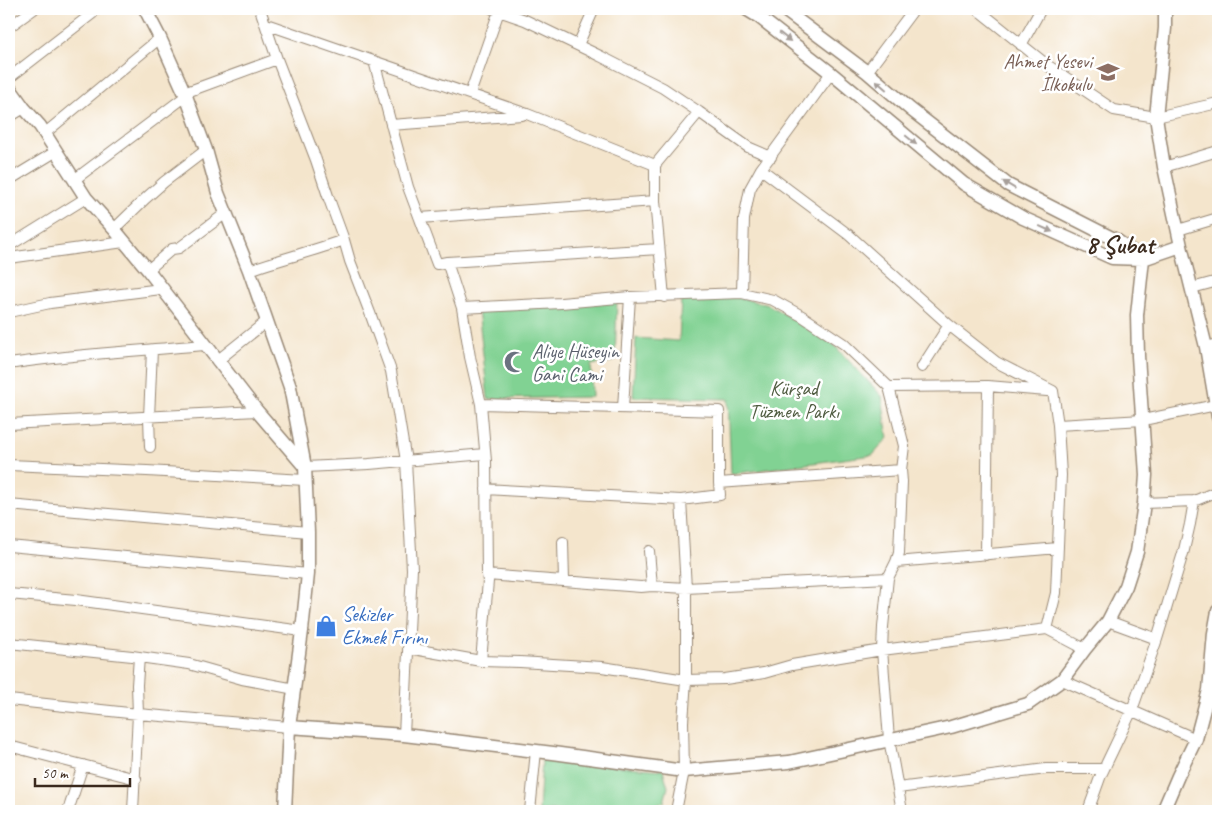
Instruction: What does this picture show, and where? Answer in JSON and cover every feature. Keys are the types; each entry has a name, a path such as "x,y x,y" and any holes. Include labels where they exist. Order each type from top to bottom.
{"street":[{"path":"9,27 34,9"},
{"path":"9,78 93,13 90,9"},
{"path":"145,9 185,95 206,150 218,193 249,270 290,387 305,473 308,574 289,727 285,811"},
{"path":"260,9 316,160 390,371 406,461 412,569 404,735"},
{"path":"578,46 594,9"},
{"path":"746,9 831,73 964,184 1023,218 1112,258 1143,259 1182,246"},
{"path":"782,9 867,72 910,109 1008,185 1116,240 1143,259"},
{"path":"867,72 914,9"},
{"path":"977,9 1047,65 1114,110 1156,117 1218,103"},
{"path":"1022,45 1041,9"},
{"path":"1058,425 1143,420 1217,411 1212,345 1192,288 1164,167 1156,117 1165,28 1165,9"},
{"path":"470,94 496,10 525,20 663,88 748,147 771,157"},
{"path":"266,24 527,114 655,165"},
{"path":"44,134 160,38"},
{"path":"74,180 185,95 277,59"},
{"path":"374,61 408,187 437,264 659,250"},
{"path":"742,293 744,218 750,189 762,169 831,73"},
{"path":"9,87 44,134 86,198 148,270 204,345 305,473"},
{"path":"9,117 24,108"},
{"path":"664,296 655,202 655,165 699,112"},
{"path":"391,125 527,114"},
{"path":"114,229 152,193 206,150"},
{"path":"1164,167 1218,151"},
{"path":"9,180 55,152"},
{"path":"762,169 850,235 949,325 996,362 1053,391"},
{"path":"9,248 12,244 86,198"},
{"path":"420,218 655,202"},
{"path":"148,270 172,249 179,248 226,213"},
{"path":"1178,230 1218,218"},
{"path":"249,270 344,240"},
{"path":"9,258 124,242"},
{"path":"9,700 138,714 404,735 684,771 789,762 951,727 1028,704 1062,680 1108,621 1126,586 1137,552 1146,475 1137,315 1143,259"},
{"path":"447,262 462,308 470,357 481,404 485,454 488,581 480,661"},
{"path":"1192,288 1218,281"},
{"path":"9,312 43,304 161,289"},
{"path":"462,308 630,297 742,293 773,300 802,316 844,344 889,387 904,446 901,470 899,553 888,578 882,650 889,740 902,811"},
{"path":"623,408 630,297"},
{"path":"217,361 267,321"},
{"path":"922,367 949,325"},
{"path":"9,364 48,358 204,345"},
{"path":"150,447 149,417 152,350"},
{"path":"889,387 988,386 1053,391"},
{"path":"986,554 988,386"},
{"path":"1048,629 1056,593 1061,475 1058,425 1053,391"},
{"path":"481,404 720,411 720,495 681,500 486,489"},
{"path":"9,424 257,411"},
{"path":"9,465 148,471 305,473 369,464 485,454"},
{"path":"719,484 901,470"},
{"path":"1144,504 1194,501 1218,491"},
{"path":"676,811 684,771 683,722 686,680 686,588 681,500"},
{"path":"1088,811 1104,769 1132,710 1157,639 1184,550 1194,501"},
{"path":"9,505 308,532"},
{"path":"563,542 564,581"},
{"path":"9,546 308,574"},
{"path":"896,562 1058,548"},
{"path":"649,551 652,586"},
{"path":"487,575 641,587 686,588 888,578"},
{"path":"9,594 76,600 302,631"},
{"path":"1163,811 1196,739 1209,690 1218,611"},
{"path":"1108,621 1157,639"},
{"path":"408,648 480,661 602,667 686,680 764,673 792,665 882,650 1048,629 1085,649"},
{"path":"9,643 189,664 242,679 295,688"},
{"path":"134,811 139,657"},
{"path":"1062,680 1196,739"},
{"path":"9,746 136,779"},
{"path":"530,811 536,751"},
{"path":"68,811 84,765"},
{"path":"898,788 1046,769 1104,769"}],"green space":[{"name":"Kürşad Tüzmen Parkı","path":"736,297 769,305 832,343 882,396 888,438 873,455 731,474 728,399 633,397 636,338 679,341 681,299"},
{"path":"617,299 615,361 591,365 592,397 488,399 478,309"},
{"path":"542,760 663,770 668,787 664,802 638,811 539,811"}],"place":[{"name":"Ahmet Yesevi İlkokulu","path":"1108,72"},
{"name":"Aliye Hüseyin Gani Cami","path":"515,362"},
{"name":"Sekizler Ekmek Fırını","path":"326,626"}],"district":[{"name":"8 Şubat","path":"1120,244"}]}
